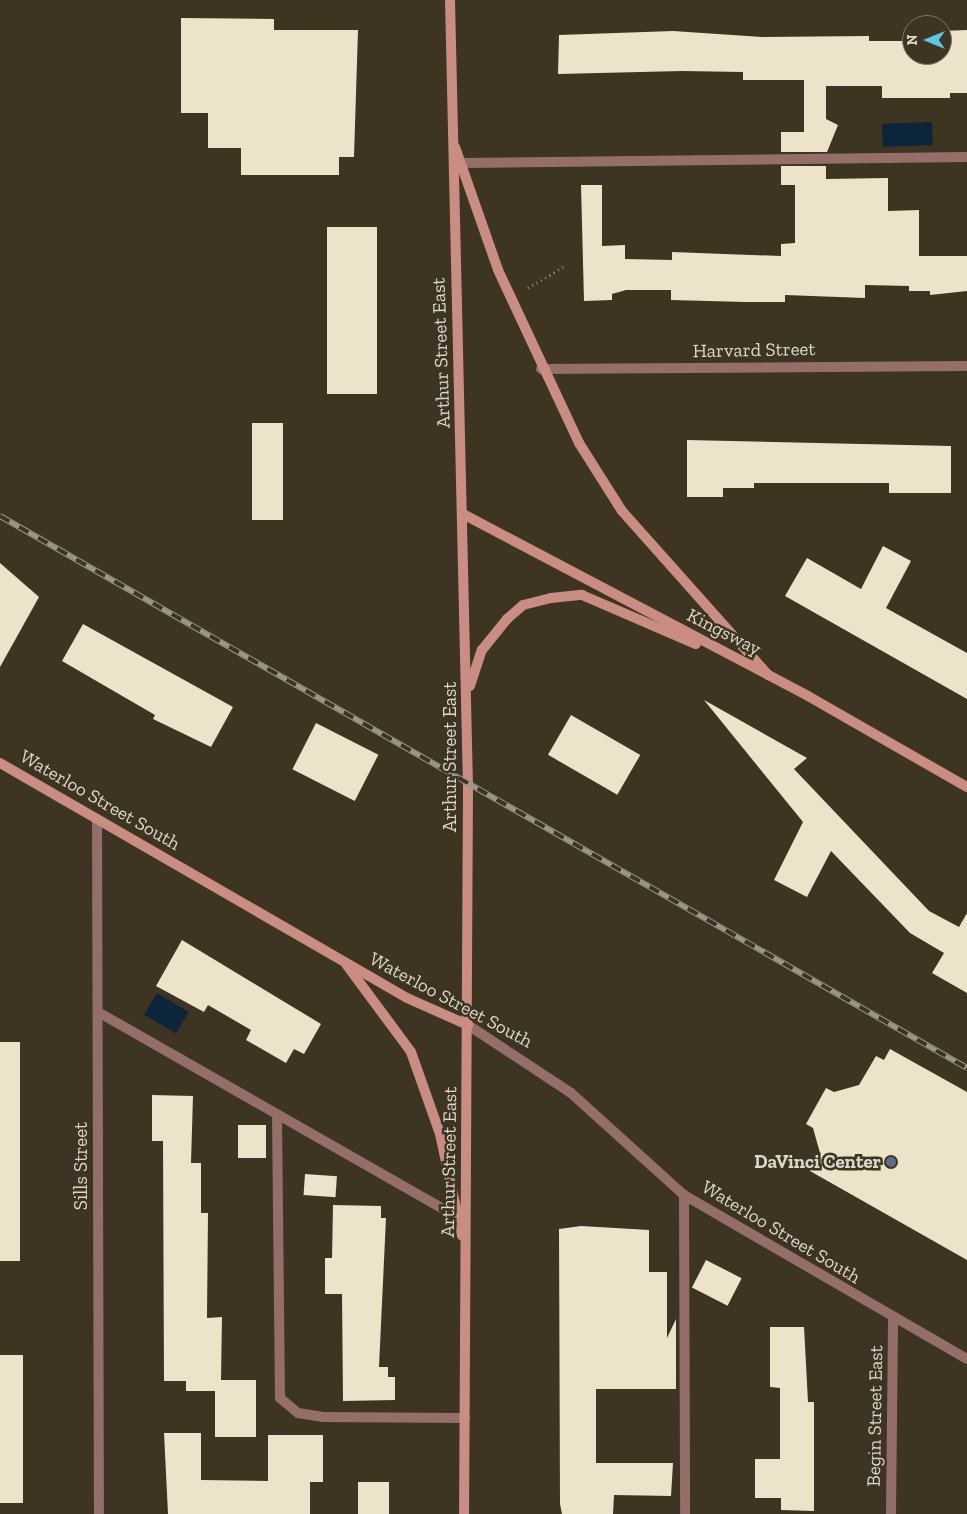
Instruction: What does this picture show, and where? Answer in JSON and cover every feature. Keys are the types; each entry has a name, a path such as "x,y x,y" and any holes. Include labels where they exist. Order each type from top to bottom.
{"main road":[{"name":"Arthur Street East","path":"450,0 467,692 468,1025 464,1514"},
{"path":"452,136 510,298 541,369 578,444 622,511 768,675"},
{"name":"Kingsway","path":"463,514 768,675 967,787"},
{"path":"467,692 482,650 522,605 582,595 768,675"},
{"name":"Waterloo Street South","path":"0,763 407,998 468,1025"},
{"path":"344,961 411,1052 440,1134 466,1255"}],"street":[{"path":"461,163 967,157"},
{"name":"Harvard Street","path":"541,369 967,366"},
{"name":"Sills Street","path":"97,819 99,1514"},
{"path":"98,1012 458,1217"},
{"name":"Waterloo Street South","path":"468,1025 571,1093 684,1195 893,1319 967,1359"},
{"path":"277,1114 280,1398 298,1413 322,1417 465,1418"},
{"path":"684,1195 685,1514"},
{"name":"Begin Street East","path":"891,1514 893,1319"}],"path":[{"path":"510,298 566,266"}],"water":[{"path":"932,122 933,145 883,147 882,124"},
{"path":"157,993 189,1012 176,1033 144,1014"}],"building":[{"path":"181,18 274,19 274,30 358,30 354,157 339,157 339,175 241,175 241,148 208,148 208,113 181,113"},
{"path":"967,30 967,93 950,93 950,98 882,98 882,86 826,86 826,119 838,125 827,152 781,152 781,132 804,132 804,80 743,80 743,72 682,71 558,74 559,35 673,31 762,37 869,36 869,41 902,41 902,65 952,65 952,31"},
{"path":"781,166 826,166 826,179 888,178 888,211 919,210 919,256 967,256 967,291 930,295 930,291 909,291 909,286 865,285 865,298 785,295 785,302 745,302 671,300 671,290 626,290 612,294 612,300 584,301 581,185 602,185 602,246 625,245 625,259 672,260 672,252 781,256 781,244 795,243 795,185 781,185"},
{"path":"327,227 377,227 377,394 327,394"},
{"path":"252,423 283,423 283,520 252,520"},
{"path":"687,440 951,446 951,493 889,493 889,483 754,483 754,488 723,488 723,497 687,497"},
{"path":"883,546 911,561 886,608 967,653 967,699 785,596 807,558 861,589"},
{"path":"0,563 39,597 0,667"},
{"path":"83,624 233,707 211,747 153,719 155,715 62,661"},
{"path":"704,700 807,758 794,769 929,911 959,927 967,913 967,993 932,973 944,953 910,933 831,851 807,897 774,880 803,822"},
{"path":"571,715 640,755 617,795 548,755"},
{"path":"316,723 378,755 355,801 292,769"},
{"path":"182,940 321,1024 304,1054 294,1049 286,1063 246,1040 251,1030 208,1005 204,1012 156,986"},
{"path":"0,1042 20,1042 20,1261 0,1261"},
{"name":"DaVinci Center","path":"890,1049 967,1092 967,1260 810,1171 820,1153 813,1128 806,1124 826,1088 834,1092 859,1085 876,1056 884,1060"},
{"path":"152,1095 193,1096 191,1163 201,1163 201,1213 208,1213 207,1318 222,1317 221,1380 256,1380 256,1437 215,1437 215,1391 186,1391 186,1381 164,1381 163,1141 152,1141"},
{"path":"238,1125 266,1125 266,1158 238,1158"},
{"path":"305,1174 337,1176 335,1197 304,1195"},
{"path":"333,1205 381,1206 381,1218 386,1218 379,1367 388,1367 388,1377 395,1377 395,1400 343,1401 342,1294 325,1294 325,1258 332,1258"},
{"path":"581,1226 649,1230 649,1272 667,1272 667,1338 676,1319 676,1389 596,1389 596,1463 673,1463 671,1496 614,1495 613,1514 562,1514 560,1504 559,1229"},
{"path":"706,1260 742,1278 728,1306 692,1288"},
{"path":"770,1327 804,1327 808,1402 814,1402 814,1511 781,1510 781,1498 755,1498 755,1459 780,1459 780,1388 770,1387"},
{"path":"0,1355 23,1355 23,1503 0,1503"},
{"path":"164,1433 201,1433 201,1480 268,1481 268,1435 323,1435 323,1482 310,1482 310,1514 168,1514"},
{"path":"358,1482 389,1482 389,1514 358,1514"}],"railway":[{"path":"0,516 967,1068"}],"place":[{"name":"DaVinci Center","path":"891,1162"}]}
